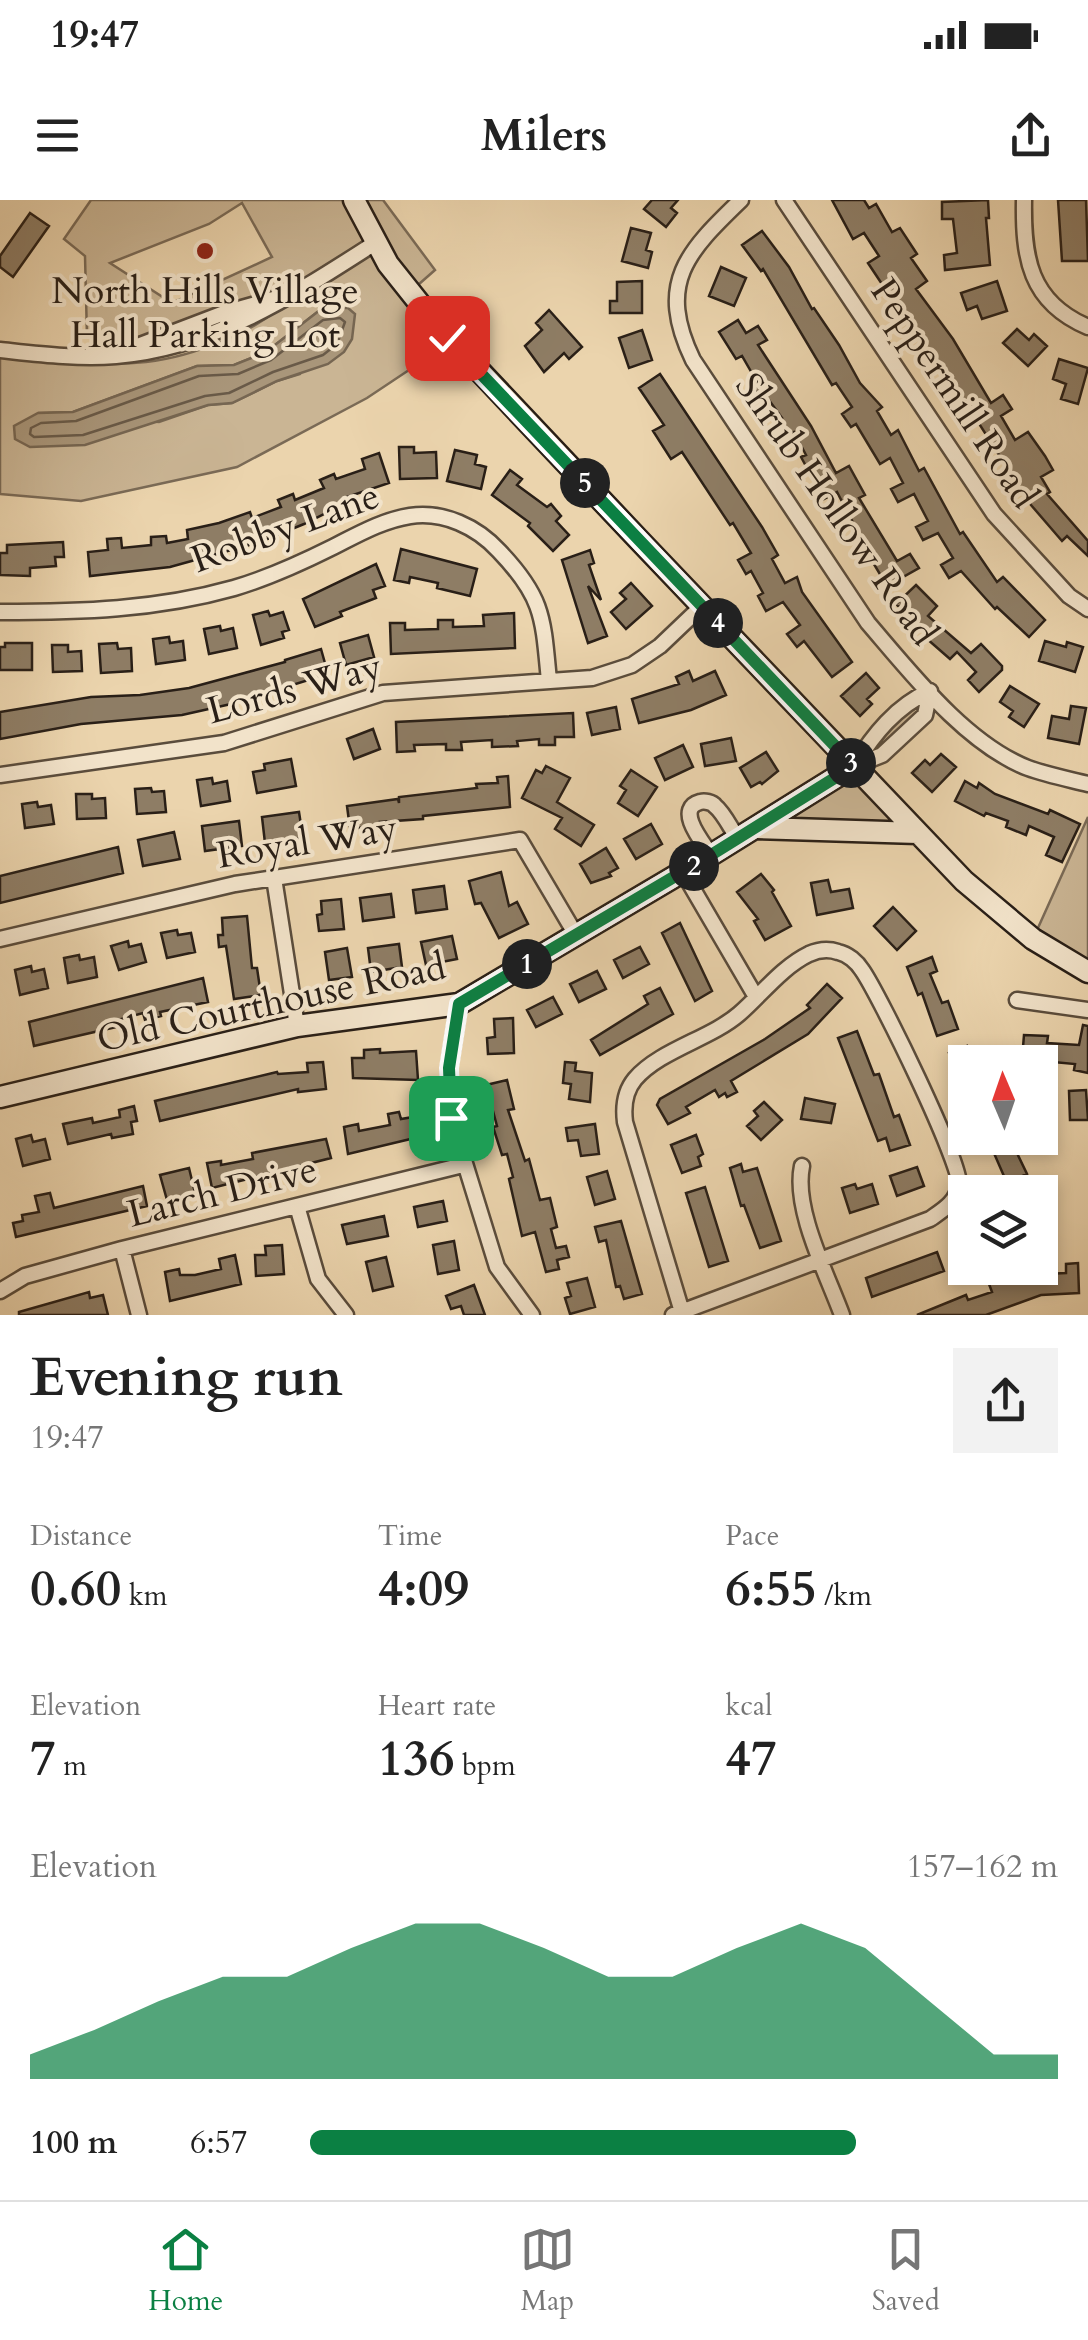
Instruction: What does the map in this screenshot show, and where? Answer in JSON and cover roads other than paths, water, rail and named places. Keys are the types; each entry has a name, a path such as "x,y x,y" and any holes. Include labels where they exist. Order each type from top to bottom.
{"street":[{"path":"354,200 397,276 447,338 918,833 995,909 1032,939 1088,972"},
{"name":"Shrub Hollow Road","path":"741,200 700,240 686,261 676,311 693,360 868,624 930,691 964,727 999,754 1028,768 1088,784"},
{"name":"Peppermill Road","path":"784,200 994,514 1069,596 1088,609"},
{"path":"1024,200 1024,241 1032,274 1054,306 1088,326"},
{"path":"0,350 56,356 113,356 224,313 294,294 375,243"},
{"name":"Robby Lane","path":"0,612 94,612 148,607 217,592 290,568 390,521 430,516 470,527 490,540 534,592 543,617 549,681"},
{"name":"Lords Way","path":"0,775 224,743 383,693 592,678 632,664 660,646 702,606"},
{"path":"854,766 882,755 925,715 930,691"},
{"name":"Old Courthouse Road","path":"0,1097 297,1026 459,1004 854,766"},
{"path":"711,855 690,819 695,804 716,806 747,833 918,833"},
{"name":"Royal Way","path":"0,940 149,902 274,878 520,840 576,935"},
{"path":"683,872 756,997"},
{"path":"274,878 297,1026"},
{"path":"821,950 840,952 862,969 955,1159 960,1182 948,1208 930,1218 678,1313 625,1122 624,1102 629,1088 644,1071 737,1016 756,997 803,958 821,950"},
{"path":"1017,1000 1088,1010"},
{"path":"459,1004 449,1090 451,1118 498,1268 532,1315"},
{"name":"Larch Drive","path":"0,1290 25,1276 122,1249 463,1164"},
{"path":"802,1166 799,1180 804,1210 842,1315"},
{"path":"297,1206 318,1279 346,1315"},
{"path":"122,1249 139,1315"}],"water":[{"path":"348,308 355,314 352,339 344,352 328,364 277,381 232,403 208,405 85,445 30,447 15,439 14,426 38,413 73,412 197,366 234,365 266,352 320,310"}],"place":[{"name":"North Hills Village Hall Parking Lot","path":"205,251"}]}
